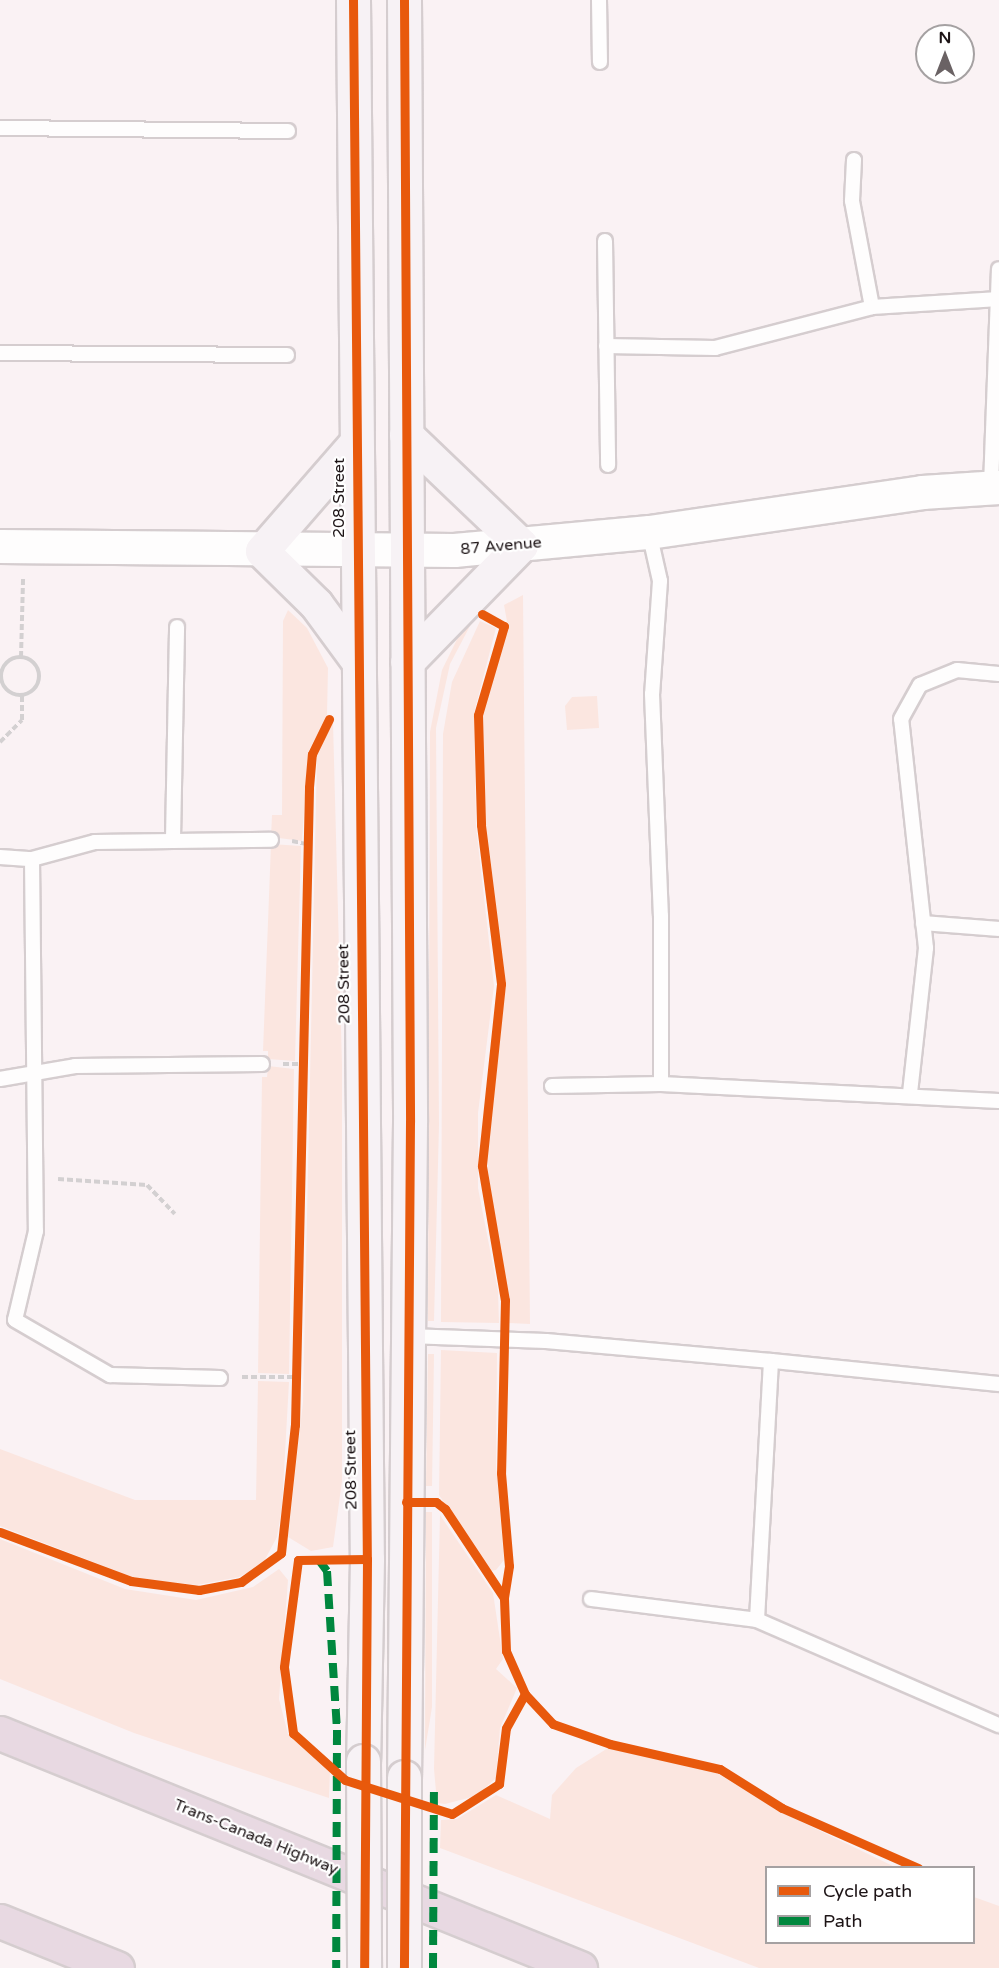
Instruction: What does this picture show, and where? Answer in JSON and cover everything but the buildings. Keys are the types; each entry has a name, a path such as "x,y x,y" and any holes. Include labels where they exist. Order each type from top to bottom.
{"highway":[{"name":"Trans-Canada Highway","path":"0,1733 580,1968"},
{"path":"0,1921 117,1968"}],"main road":[{"name":"208 Street","path":"353,0 355,657 367,1559 363,1761 364,1968"},
{"path":"404,0 408,1336 404,1968"},
{"path":"406,435 521,545 407,662"},
{"path":"354,445 262,551 316,604 355,657"}],"street":[{"name":"87 Avenue","path":"0,546 405,552 521,545 649,532 995,487"}],"lane":[{"path":"599,0 600,62"},
{"path":"0,128 288,131"},
{"path":"854,160 852,201 872,307"},
{"path":"605,241 608,465"},
{"path":"995,487 999,269"},
{"path":"606,346 715,348 872,307 998,299"},
{"path":"0,353 287,355"},
{"path":"649,532 660,581 652,694 661,916 661,1084"},
{"path":"173,839 177,627"},
{"path":"910,1093 926,948 902,719 920,685 957,670 999,674"},
{"path":"0,857 32,859 94,842 173,839 271,840"},
{"path":"15,1320 36,1231 32,859"},
{"path":"923,923 999,929"},
{"path":"0,1078 75,1066 262,1064"},
{"path":"552,1086 661,1084 910,1093 999,1101"},
{"path":"0,1316 15,1320 110,1375 220,1378"},
{"path":"408,1336 538,1340 999,1384"},
{"path":"757,1620 771,1362"},
{"path":"591,1599 757,1620 999,1725"}],"path":[{"path":"21,657 9,660 0,676 9,693 22,696 33,691 39,673 21,657 23,578"},
{"path":"0,742 22,720 22,696"},
{"path":"306,855 307,832"},
{"path":"299,1076 300,1052"},
{"path":"286,1064 300,1064"},
{"path":"36,1176 147,1185 175,1214"},
{"path":"295,1389 296,1366"},
{"path":"220,1378 296,1377"}],"shaded area":[{"path":"523,595 530,1324 509,1323 486,1156 506,983 486,824 482,710 508,627 504,605"},
{"path":"288,610 307,628 328,668 327,715 308,752 302,841 271,837 272,815 282,815 283,621"},
{"path":"466,621 471,624 450,664 436,728 439,1125 434,1321 428,1321 430,732 442,670"},
{"path":"480,621 496,628 474,713 476,826 494,986 478,1113 478,1188 498,1291 499,1323 441,1322 443,734 452,682"},
{"path":"597,696 599,728 567,730 565,706 572,697"},
{"path":"333,722 342,1065 342,1481 333,1547 311,1551 288,1537 303,1402 317,755"},
{"path":"271,844 301,846 295,1061 268,1059 268,1051 263,1051"},
{"path":"268,1066 294,1069 289,1374 258,1373 262,1077 267,1077"},
{"path":"441,1350 497,1353 496,1466 504,1560 496,1570 490,1571 439,1495"},
{"path":"428,1354 434,1354 432,1486 426,1486"},
{"path":"258,1381 289,1382 282,1507 277,1537 262,1565 239,1577 197,1585 135,1578 0,1526 0,1449 135,1500 256,1500"},
{"path":"426,1512 432,1512 432,1707 425,1750"},
{"path":"440,1515 493,1593 503,1659 496,1669 517,1688 500,1728 496,1778 476,1796 445,1804 437,1803 434,1769"},
{"path":"0,1539 125,1589 196,1600 253,1587 279,1569 288,1580 279,1699 288,1734 330,1770 329,1798 134,1733 0,1679"},
{"path":"608,1748 715,1772 781,1812 893,1866 765,1866 765,1944 975,1944 975,1897 999,1906 999,1968 759,1968 440,1848 441,1820 457,1819 496,1795 550,1819 552,1795 576,1768"}],"marked path":[{"path":"318,1559 327,1571 337,1730 336,1968"},
{"path":"433,1968 434,1791"}],"cycle path":[{"path":"353,0 367,1559 364,1968"},
{"path":"404,0 410,1122 404,1968"},
{"path":"482,614 504,626 478,715 481,825 501,984 482,1166 505,1300 501,1473 509,1566 504,1598"},
{"path":"0,1532 131,1581 199,1590 241,1582 281,1553 295,1425 309,787 312,754 329,719"},
{"path":"367,1559 298,1560 284,1667 293,1733 345,1780 452,1814 499,1784 506,1728 525,1694 506,1651 504,1598 445,1509 436,1502 406,1502"},
{"path":"525,1694 553,1724 610,1744 720,1769 782,1808 913,1866"}]}
